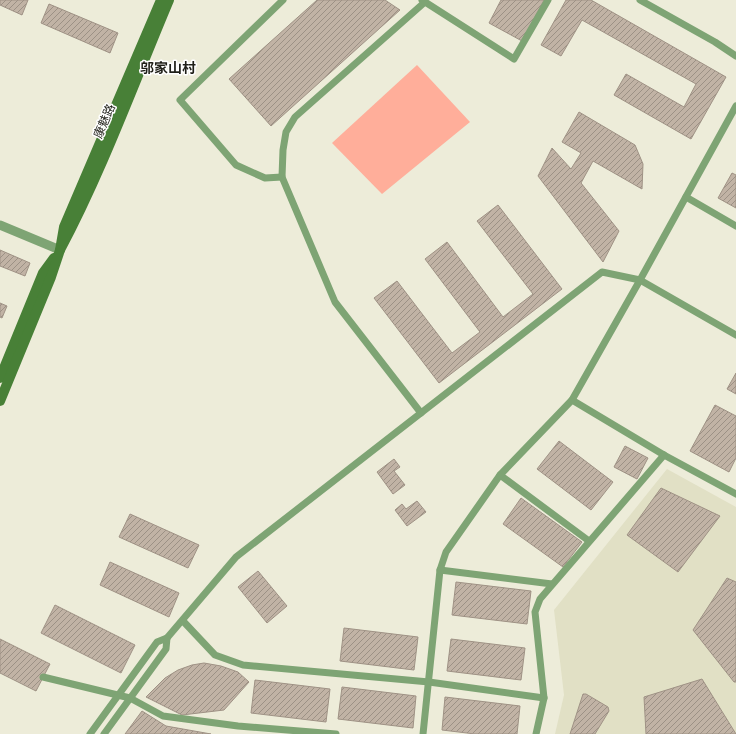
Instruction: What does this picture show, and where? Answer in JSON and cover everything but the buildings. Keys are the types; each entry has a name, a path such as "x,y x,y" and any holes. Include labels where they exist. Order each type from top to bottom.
{"main road":[{"name":"康魅路","path":"0,378 43,273 60,250 64,227 161,0"},
{"name":"康魅路","path":"0,401 51,277 60,250 100,164 169,0"}],"street":[{"path":"282,177 265,178 236,165 180,100 283,0"},
{"path":"421,413 335,302 282,177 283,150 286,132 295,117 423,1 514,59 548,0"},
{"path":"640,0 715,42 736,56"},
{"path":"423,734 440,570 446,552 500,475 572,400 736,106"},
{"path":"686,197 736,226"},
{"path":"0,225 60,250"},
{"path":"90,734 157,642 167,638 183,621 236,557 602,272 640,280 736,335"},
{"path":"572,400 664,455 736,494"},
{"path":"536,734 544,698 535,612 540,599 664,455"},
{"path":"500,475 589,541"},
{"path":"440,570 552,584"},
{"path":"183,621 214,655 243,665 429,682 544,698"},
{"path":"104,734 166,649 167,638"},
{"path":"43,677 130,698 163,716 238,726 336,734"}],"shaded area":[{"path":"417,65 470,122 382,194 332,143"},
{"path":"667,469 736,507 736,734 555,734 564,695 554,610"}],"district":[{"name":"邬家山村","path":"168,67"}]}
